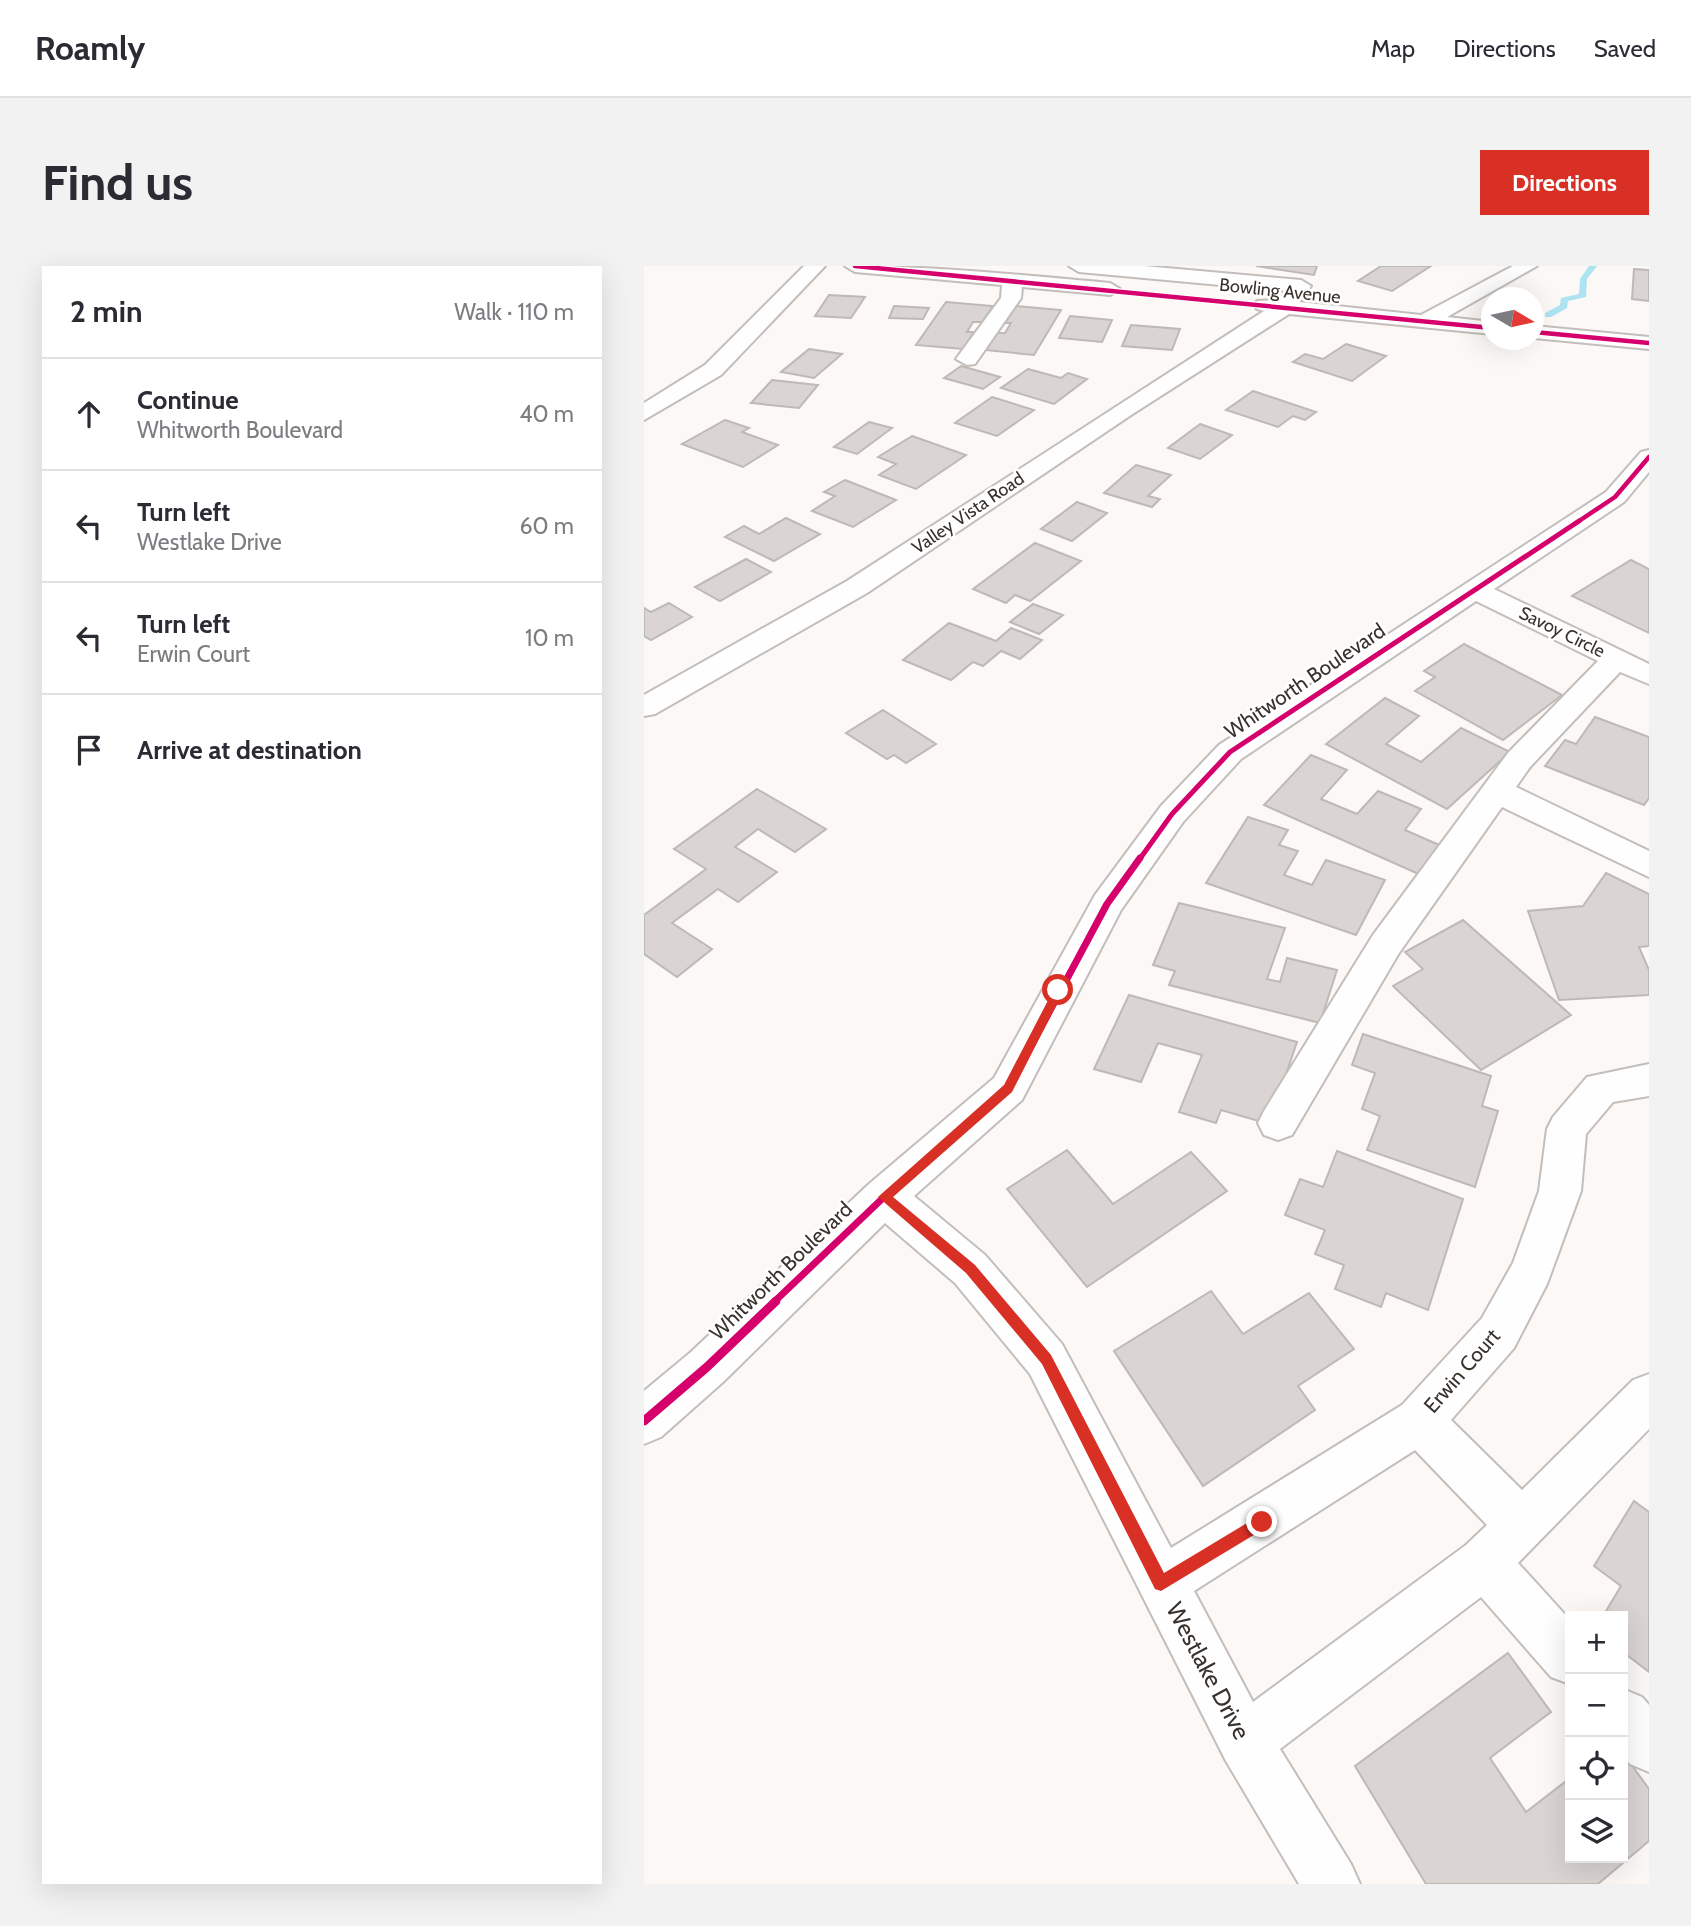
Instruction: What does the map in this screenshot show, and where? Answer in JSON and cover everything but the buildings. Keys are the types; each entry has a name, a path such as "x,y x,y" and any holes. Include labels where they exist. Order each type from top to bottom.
{"street":[{"path":"644,413 713,370 815,266"},
{"name":"Bowling Avenue","path":"855,266 1003,274 1481,327"},
{"path":"1079,266 1301,286 1285,307"},
{"path":"1423,322 1527,266"},
{"path":"967,359 1011,298 1003,274"},
{"name":"Valley Vista Road","path":"644,707 857,587 1123,410 1285,307"},
{"path":"1544,333 1649,343"},
{"name":"Whitworth Boulevard","path":"644,1421 708,1367 884,1197 1008,1088 1107,904 1172,814 1230,752 1615,497 1649,457"},
{"name":"Savoy Circle","path":"1475,590 1649,675"},
{"path":"1278,1123 1386,944 1519,760 1617,658"},
{"path":"1497,791 1649,865"},
{"name":"Erwin Court","path":"1161,1583 1419,1421 1498,1333 1532,1270 1560,1191 1567,1129 1601,1088 1649,1080"},
{"name":"Westlake Drive","path":"884,1197 970,1269 1046,1359 1245,1742 1331,1884"},
{"path":"1245,1742 1484,1563 1649,1396"},
{"path":"1419,1421 1522,1525"},
{"path":"1484,1563 1565,1652"},
{"path":"1628,1722 1649,1745"}],"waterway":[{"path":"1548,315 1564,306 1564,300 1583,295 1584,279 1593,266"}],"cycle path":[{"path":"855,266 1481,327"},
{"path":"1544,333 1649,343"},
{"path":"644,1421 707,1367 884,1197 1008,1089 1107,904 1172,814 1230,752 1615,497 1649,457"}],"route":[{"path":"1058,990 1008,1088 884,1197 970,1269 1046,1359 1161,1583 1262,1522"}]}
